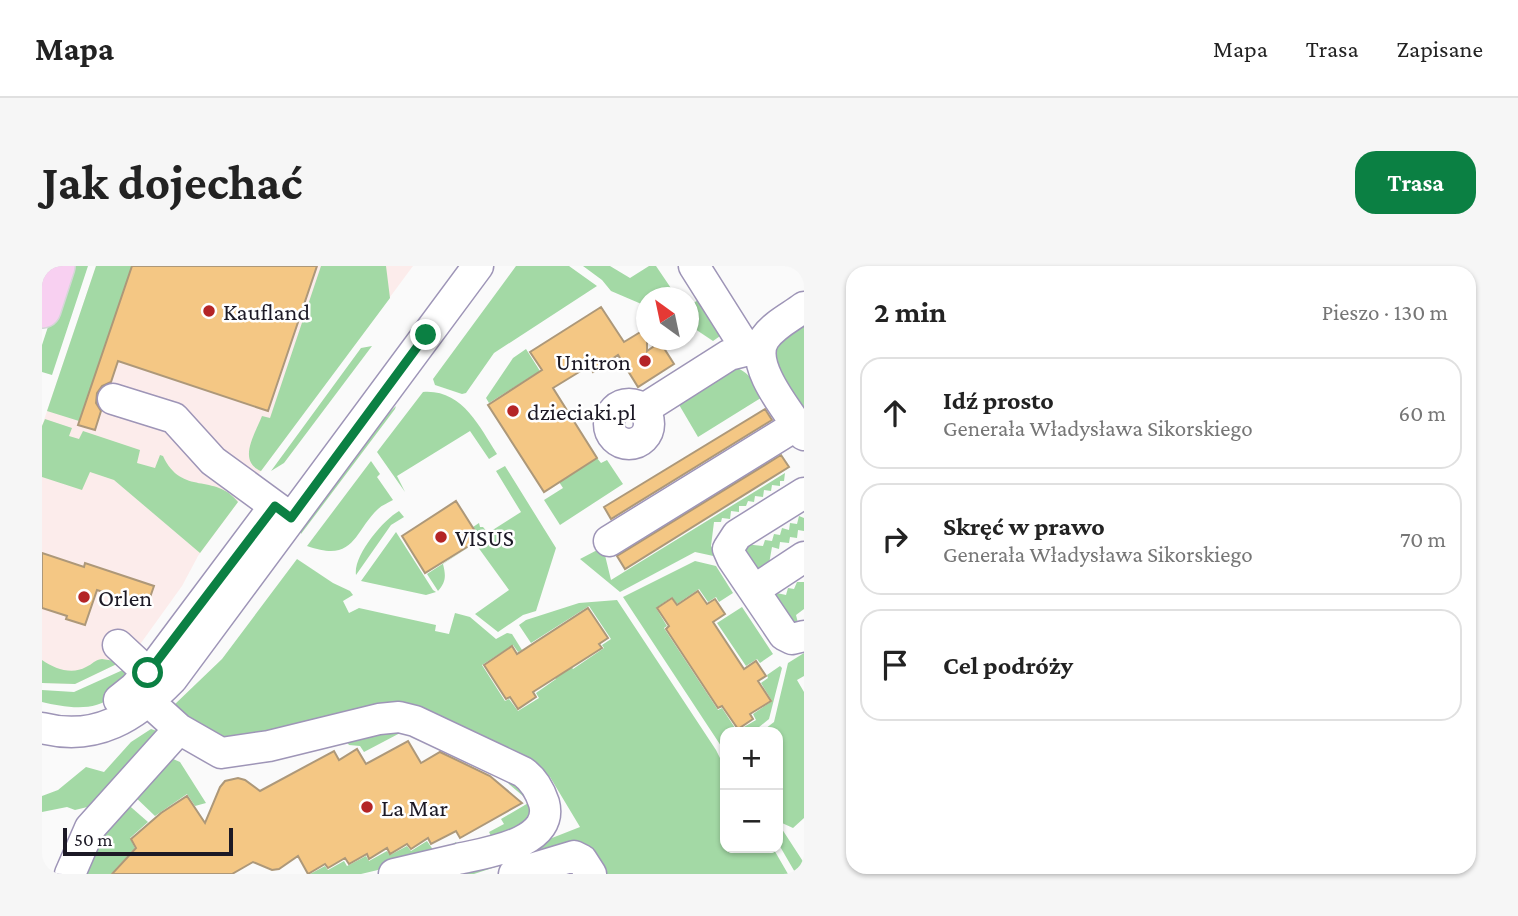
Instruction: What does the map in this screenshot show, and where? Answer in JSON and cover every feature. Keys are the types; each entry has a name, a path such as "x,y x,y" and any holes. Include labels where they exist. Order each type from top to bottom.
{"main road":[{"path":"42,309 56,266"}],"street":[{"path":"283,512 452,266"},
{"path":"42,728 71,732 94,730 130,716 283,512 478,266"},
{"path":"609,541 801,430 766,376 754,349 694,266"},
{"path":"644,409 729,355 754,349 771,331 804,307"},
{"path":"113,399 174,418 214,461 283,512"},
{"path":"804,493 743,531 728,546 732,558 784,635 792,639 804,636"},
{"path":"754,590 804,557"},
{"path":"118,645 179,729 211,749 230,754 379,719 399,717 415,721 523,772 540,794 545,814 533,834 511,846 394,874"},
{"path":"42,710 76,715 94,713 149,688"},
{"path":"70,874 84,836 90,828 179,729"},
{"path":"514,874 574,856 582,860 591,874"}],"shaded area":[{"path":"96,266 413,266 198,556 182,586 141,643 121,662 75,684 42,683 42,426"}],"green space":[{"path":"68,266 88,266 52,375 42,372 42,345"},
{"path":"96,266 132,266 79,421 47,411"},
{"path":"321,266 386,266 390,298 261,471 250,461 252,439 262,416 270,418"},
{"path":"516,266 569,266 597,286 494,353 466,393 435,385 433,379"},
{"path":"583,266 610,266 630,278 649,266 656,266 670,287 636,287 636,302 611,291 602,280"},
{"path":"701,298 723,334 713,341 699,332"},
{"path":"804,322 804,417 775,371 771,349"},
{"path":"372,346 284,463 271,471 361,348"},
{"path":"526,349 540,371 489,403 486,398 513,358"},
{"path":"734,367 748,375 764,396 698,437 678,403"},
{"path":"423,392 448,396 459,403 476,421 497,454 489,459 470,431 397,476 405,492 377,452"},
{"path":"396,406 301,534 300,527 354,446"},
{"path":"45,419 72,428 69,436 79,439 83,431 140,450 137,463 155,468 160,455 163,456 171,469 180,476 189,481 219,488 238,502 200,553 114,480 90,472 82,490 42,477 42,426"},
{"path":"597,458 601,463 607,460 623,484 560,525 544,500 563,488 559,482"},
{"path":"371,461 380,474 377,477 393,500 378,509 344,548 335,551 307,546"},
{"path":"505,466 556,548 536,611 523,615 498,632 475,614 509,590 475,543 443,564 445,579 438,591 427,574 481,539 473,527 479,523 488,533 521,512 496,471"},
{"path":"785,473 780,486 772,485 771,491 764,490 763,497 755,496 754,502 748,501 746,506 739,506 739,512 731,511 730,519 722,518 721,522 714,522 711,546 718,557 695,552 620,592 580,559 603,547 611,580"},
{"path":"399,511 404,517 391,525 356,575 359,558 370,539"},
{"path":"799,516 804,518 804,531 798,530 797,538 790,537 789,543 780,542 779,549 772,547 769,564 760,574 738,546 763,546 765,540 772,541 774,534 780,535 782,528 789,530 790,523 797,524"},
{"path":"396,532 436,592 426,595 361,581"},
{"path":"297,559 350,591 353,595 343,601 349,613 359,608 436,625 435,631 449,634 455,613 470,617 496,639 507,633 512,634 522,650 518,652 513,645 482,665 505,701 509,699 518,711 539,698 536,693 556,679 554,676 570,665 573,669 604,648 602,645 611,639 589,606 531,643 519,625 526,620 579,603 617,600 720,758 720,853 776,853 788,874 605,874 569,843 474,874 418,874 524,849 580,827 550,777 412,709 224,746 173,706 222,659"},
{"path":"695,561 716,566 733,593 719,602 716,597 708,602 699,589 677,604 672,597 656,608 667,626 664,628 718,710 722,708 734,727 720,727 720,744 623,597"},
{"path":"797,582 804,582 804,609 796,615 800,631 767,596 772,592 786,595 788,588 794,589"},
{"path":"742,607 773,654 760,663 757,659 746,666 717,623"},
{"path":"804,653 804,676 797,680 804,692 804,818 793,828 783,823 783,727 768,727 774,722 788,663"},
{"path":"102,659 121,662 75,684 42,683 42,660 58,668 75,671"},
{"path":"780,666 782,668 769,719 759,727 744,727 756,720 753,714 772,701 761,683"},
{"path":"125,669 126,678 117,692 97,705 69,707 42,702 42,690 74,692"},
{"path":"151,729 157,731 160,736 104,803 75,810 67,807 42,812 42,796 58,790 86,767 104,772 131,742"},
{"path":"402,732 364,752 360,746 349,745 343,736"},
{"path":"164,755 180,762 206,803 195,806 187,794 155,816 130,792"},
{"path":"506,769 530,794 530,802 502,778"},
{"path":"124,801 148,822 130,838 135,848 111,874 76,874"},
{"path":"530,802 530,819 494,842 489,832 504,824 501,819"},
{"path":"783,831 804,863 804,874 796,874 783,852"},
{"path":"427,841 436,854 456,842 460,849 361,874 310,874 325,866 328,870 344,861 347,866 366,856 369,861 387,851 390,855 407,846 411,851"}],"building":[{"name":"Kaufland","path":"132,266 317,266 268,411 118,361 111,382 102,386 97,393 96,403 101,411 95,430 78,425"},
{"path":"601,307 624,342 636,335 636,350 665,350 674,364 638,387 618,355 593,372 589,366 553,388 597,458 544,492 488,405 542,370 530,352"},
{"path":"765,409 772,420 611,519 604,507"},
{"path":"781,455 789,467 625,569 617,556"},
{"name":"VISUS","path":"456,501 480,539 425,573 402,536"},
{"path":"42,553 84,567 85,563 154,586 147,606 97,590 85,625 42,608"},
{"path":"698,591 707,604 715,599 725,614 713,622 744,669 756,661 766,676 758,681 771,701 750,714 753,719 741,727 737,727 722,706 718,708 666,629 669,626 657,608 672,598 677,605"},
{"path":"588,608 608,638 599,644 602,648 533,692 536,697 518,709 510,697 506,699 484,665 512,646 517,654"},
{"name":"La Mar","path":"408,741 421,763 440,752 490,776 522,803 460,838 456,831 431,844 428,838 411,849 407,844 390,854 387,848 369,859 367,854 349,864 345,858 328,868 325,864 308,874 298,856 279,869 272,870 253,862 232,874 112,874 136,848 131,839 161,813 187,796 205,823 225,781 238,778 245,780 260,791 334,751 339,760 357,749 366,764"}],"place":[{"name":"Kaufland","path":"209,311"},
{"name":"Unitron","path":"645,361"},
{"name":"dzieciaki.pl","path":"513,411"},
{"name":"VISUS","path":"441,537"},
{"name":"Orlen","path":"84,597"},
{"name":"La Mar","path":"367,807"}],"route":[{"path":"148,673 275,506 291,518 426,335"}]}
